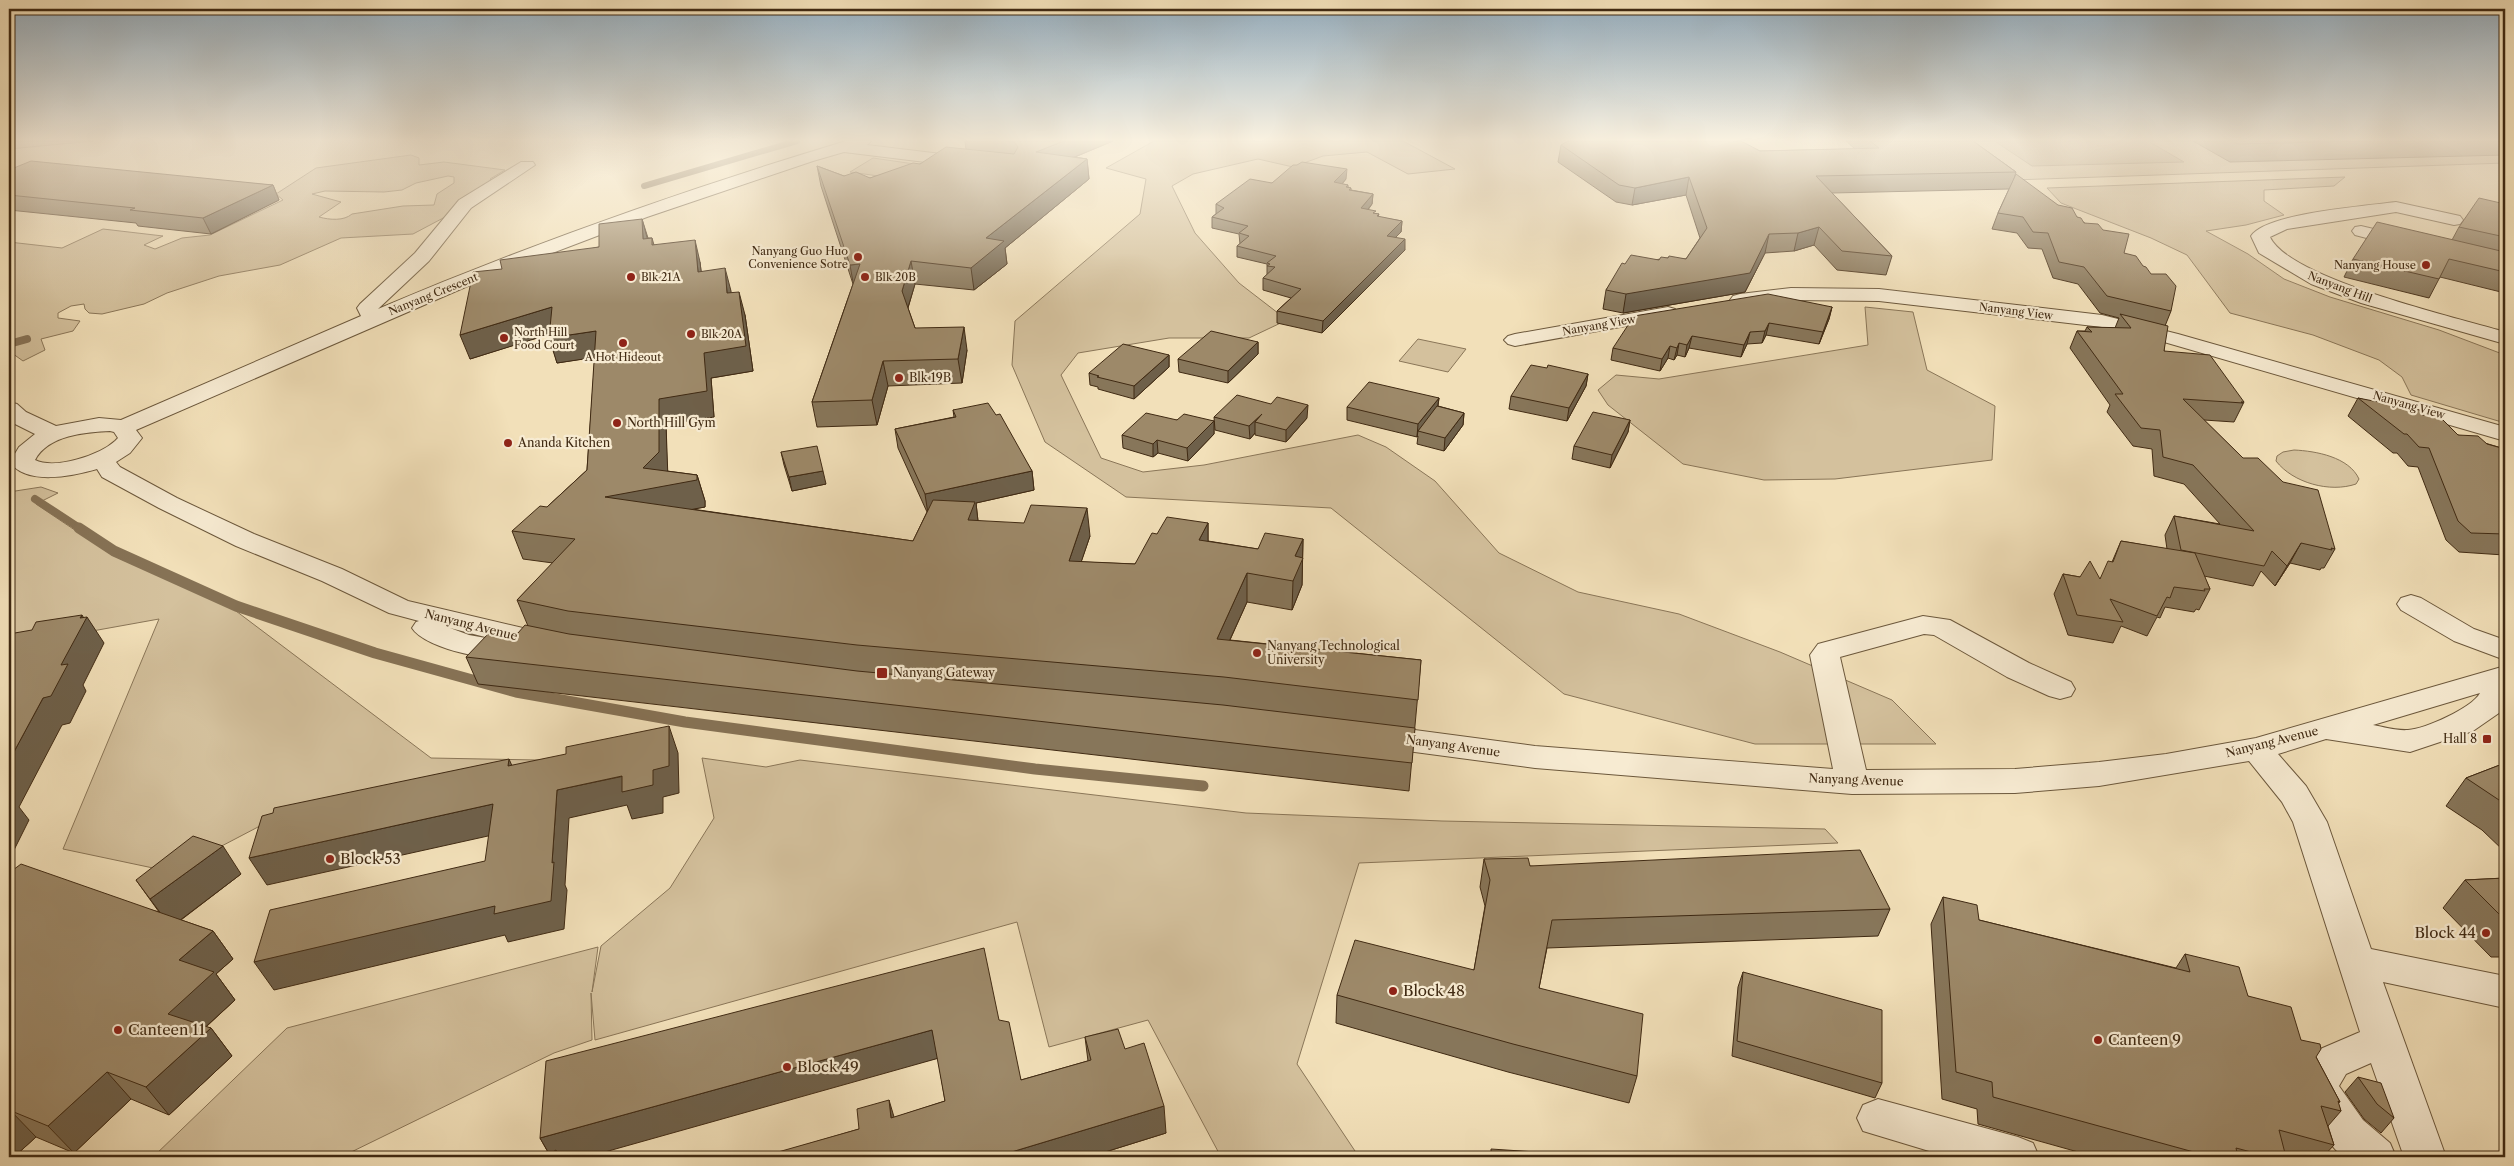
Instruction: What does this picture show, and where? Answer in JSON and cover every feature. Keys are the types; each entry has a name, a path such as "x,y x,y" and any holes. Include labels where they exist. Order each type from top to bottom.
{"street":[{"path":"372,319 368,308 422,257 466,204 479,195"},
{"name":"Nanyang Crescent","path":"123,427 205,394 424,297 570,239 692,195"},
{"name":"Nanyang Hill","path":"2454,220 2396,207 2283,224 2270,229 2260,236 2266,249 2318,280 2368,299 2505,338"},
{"name":"Nanyang Hill","path":"2333,215 2357,218 2400,231 2412,237 2421,246 2361,231"},
{"path":"424,297 448,300 463,298 531,273"},
{"name":"Nanyang View","path":"1718,304 1791,294 1841,294 1943,302 2102,321 2171,338 2505,434"},
{"name":"Nanyang View","path":"1515,340 1689,310"},
{"path":"9,409 18,417 54,434"},
{"path":"110,424 123,427 130,438 118,452 102,460 52,470 17,470 24,456 37,443 54,434 92,425 110,424"},
{"path":"102,460 111,472 168,503 245,540 332,576 399,607 419,624 445,638 472,647 520,652 570,648"},
{"path":"2411,604 2464,635 2505,651"},
{"path":"1852,782 1834,688 1825,654 1831,649 1923,625 1940,626 2018,670 2060,689"},
{"name":"Nanyang Avenue","path":"1351,734 1534,757 1852,782 2015,781 2166,766 2256,749 2505,676"},
{"path":"2323,730 2410,741 2462,723 2488,706 2498,689 2505,683"},
{"path":"2256,749 2294,794 2310,822 2355,961 2425,1157"},
{"path":"2355,961 2505,992"},
{"path":"2375,1157 2342,1130 2327,1107 2317,1084 2332,1062 2383,1040"},
{"path":"1878,1118 2018,1157"}],"shaded area":[{"path":"278,195 317,195 341,202 319,217 341,219 352,214 403,206 434,205 437,195 476,195 457,202 447,216 413,234 341,238 280,265 219,276 167,293 144,304 102,314 89,313 85,309 84,304 71,306 58,313 58,318 80,321 73,331 41,339 45,350 23,361 9,351 9,242 62,248 103,229 163,236 144,245 155,249 182,238 210,235 283,200"},
{"path":"1143,195 1177,195 1195,233 1239,283 1287,320 1249,338 1169,338 1078,353 1061,375 1101,458 1143,472 1204,465 1358,435 1386,447 1435,481 1499,553 1578,592 1679,614 1780,652 1892,700 1936,744 1755,744 1564,694 1331,508 1126,497 1045,442 1012,365 1015,321 1140,214"},
{"path":"2054,195 2264,195 2264,201 2284,215 2246,225 2206,231 2248,254 2284,279 2330,297 2439,330 2505,355 2505,423 2411,395 2402,377 2379,360 2313,335 2230,313 2187,255 2151,238 2061,203"},
{"path":"1865,307 1913,312 1927,370 1995,406 1992,460 1835,479 1764,480 1683,464 1608,405 1598,390 1616,375 1659,379 1868,345"},
{"path":"1418,339 1466,349 1448,372 1399,361"},
{"path":"2294,450 2322,454 2340,460 2354,471 2359,479 2356,484 2335,487 2313,484 2302,480 2283,469 2276,461 2277,456 2283,452"},
{"path":"41,487 58,493 36,504 112,555 232,608 431,758 643,762 302,804 172,872 63,849 159,619 9,646 9,492"},
{"path":"702,758 766,767 800,760 1246,813 1442,821 1825,829 1838,843 1359,863 1297,1064 1359,1157 1221,1157 1148,1020 1049,1047 1017,922 595,1040 591,993 592,1040 554,1053 341,1157 153,1157 287,1028 598,947 592,992 601,946 670,888 714,818"}],"building":[{"path":"13,195 251,195 203,218 130,210 135,208"},
{"path":"827,195 1040,195 986,238 1004,241 971,268 911,261 902,291 915,328 964,327 958,359 883,361 872,400 812,402 860,264 850,265"},
{"path":"1228,195 1372,195 1361,208 1376,211 1373,213 1379,214 1377,216 1402,221 1387,236 1405,239 1323,321 1277,311 1301,289 1263,278 1275,267 1267,266 1270,264 1267,263 1276,256 1237,246 1249,236 1239,233 1248,226 1212,217 1224,208 1216,204"},
{"path":"1695,195 1834,195 1892,256 1842,251 1819,227 1798,233 1769,234 1750,273 1626,294 1606,290 1622,263 1625,264 1631,255 1659,260 1661,257 1668,258 1669,256 1686,259 1707,228"},
{"path":"2006,195 2045,195 2058,205 2072,208 2077,217 2081,218 2084,223 2098,224 2103,230 2129,234 2124,253 2136,256 2151,274 2166,274 2176,286 2171,311 2107,296 2084,267 2059,262 2048,233 2033,232 2023,217 1998,213"},
{"path":"2479,198 2505,204 2505,237 2459,227"},
{"path":"642,219 643,239 652,238 652,245 695,240 698,272 725,268 727,293 739,292 746,346 704,353 707,391 659,399 659,452 643,468 697,475 697,480 605,497 913,541 933,500 975,502 968,520 1024,523 1031,505 1087,508 1069,561 1135,564 1152,533 1157,534 1167,517 1208,523 1199,540 1258,549 1265,533 1303,539 1295,556 1303,558 1293,581 1247,573 1217,639 1421,660 1418,700 1224,677 857,645 568,611 517,600 575,539 512,531 540,506 547,507 587,470 596,331 549,338 552,307 460,335 473,272 502,269 500,260 599,247 599,224"},
{"path":"2377,222 2505,252 2505,272 2449,259 2439,279 2353,259"},
{"path":"1768,294 1832,307 1823,332 1769,323 1765,331 1750,332 1744,345 1692,336 1687,345 1679,343 1677,348 1670,346 1662,359 1613,348 1634,316"},
{"path":"2120,314 2168,326 2164,351 2210,355 2244,402 2183,399 2243,458 2258,458 2283,482 2318,490 2335,549 2331,548 2332,550 2301,543 2287,566 2272,551 2264,566 2181,550 2174,516 2254,531 2193,465 2163,457 2160,430 2141,428 2115,394 2123,394 2077,331 2092,332 2087,327 2131,328"},
{"path":"1211,331 1258,342 1228,371 1178,359"},
{"path":"1123,344 1169,355 1134,386 1097,377 1099,376 1089,373"},
{"path":"1531,365 1547,368 1548,365 1588,374 1569,408 1511,396"},
{"path":"1369,382 1439,398 1418,424 1347,407"},
{"path":"1237,395 1271,404 1277,397 1308,405 1286,430 1255,422 1262,414 1249,426 1214,417"},
{"path":"2358,398 2420,410 2422,415 2439,416 2458,435 2478,436 2487,444 2505,449 2505,534 2471,533 2458,521 2429,448 2419,447 2407,434 2404,434"},
{"path":"988,403 996,415 1000,414 1032,471 925,494 895,429 956,417 953,410"},
{"path":"1437,406 1464,413 1445,438 1418,431"},
{"path":"1593,412 1630,420 1612,455 1574,446"},
{"path":"1146,413 1177,420 1184,414 1214,421 1187,448 1157,440 1153,444 1122,435"},
{"path":"817,446 823,471 789,477 781,452"},
{"path":"2121,541 2195,553 2210,589 2204,589 2205,591 2174,587 2170,598 2167,597 2157,616 2110,599 2123,622 2077,615 2063,574 2080,577 2090,561 2100,579 2108,561 2113,562"},
{"path":"82,615 80,618 87,617 61,665 68,664 51,696 43,698 9,761 9,634 32,630 36,622"},
{"path":"525,625 569,634 857,671 1223,705 1415,728 1412,763 466,657 488,634 518,633"},
{"path":"669,726 669,766 653,770 653,785 622,792 622,776 557,790 551,901 494,914 495,906 254,962 270,910 485,861 493,804 249,858 262,816 273,813 274,808 509,759 508,766 566,754 566,747"},
{"path":"2505,763 2505,804 2466,778"},
{"path":"193,836 223,846 150,899 136,880"},
{"path":"1860,850 1890,909 1552,920 1539,988 1643,1014 1637,1076 1337,995 1355,940 1474,970 1490,880 1484,859 1528,858 1530,866"},
{"path":"21,864 213,931 179,960 214,972 168,1014 211,1028 146,1087 107,1072 48,1126 9,1110 9,873"},
{"path":"2505,878 2505,920 2465,880"},
{"path":"1943,897 1977,905 1979,920 2190,972 2185,954 2239,967 2248,996 2291,1007 2301,1040 2320,1044 2321,1049 2316,1057 2340,1102 2338,1101 2341,1111 2321,1106 2334,1145 2279,1130 2286,1157 2270,1157 2236,1148 2238,1157 2212,1157 1993,1097 1992,1082 1956,1072"},
{"path":"984,948 999,1020 1009,1022 1021,1080 1091,1060 1085,1037 1118,1029 1125,1049 1144,1043 1164,1106 995,1157 764,1157 859,1129 857,1109 889,1100 891,1118 945,1101 932,1030 540,1138 546,1061"},
{"path":"1743,972 1882,1010 1882,1083 1737,1041"},
{"path":"2358,1077 2381,1083 2394,1118 2377,1104"},
{"path":"1491,1149 1611,1157 1491,1157"},
{"path":"556,1150 560,1157 544,1157"}],"waterway":[{"path":"9,344 27,339"},
{"path":"35,499 81,529"},
{"path":"79,528 114,551 236,606 375,653 516,692 685,722 1035,769 1203,786"}],"place":[{"name":"Nanyang Guo Huo Convenience Sotre","path":"858,257"},
{"name":"Nanyang House","path":"2426,265"},
{"name":"Blk 21A","path":"631,277"},
{"name":"Blk 20B","path":"865,277"},
{"name":"Blk 20A","path":"691,334"},
{"name":"North Hill Food Court","path":"504,338"},
{"name":"A Hot Hideout","path":"623,343"},
{"name":"Blk 19B","path":"899,378"},
{"name":"North Hill Gym","path":"617,423"},
{"name":"Ananda Kitchen","path":"508,443"},
{"name":"Nanyang Technological University","path":"1257,653"},
{"name":"Nanyang Gateway","path":"882,673"},
{"name":"Hall 8","path":"2487,739"},
{"name":"Block 53","path":"330,859"},
{"name":"Block 44","path":"2486,933"},
{"name":"Block 48","path":"1393,991"},
{"name":"Canteen 11","path":"118,1030"},
{"name":"Canteen 9","path":"2098,1040"},
{"name":"Block 49","path":"787,1067"}]}
